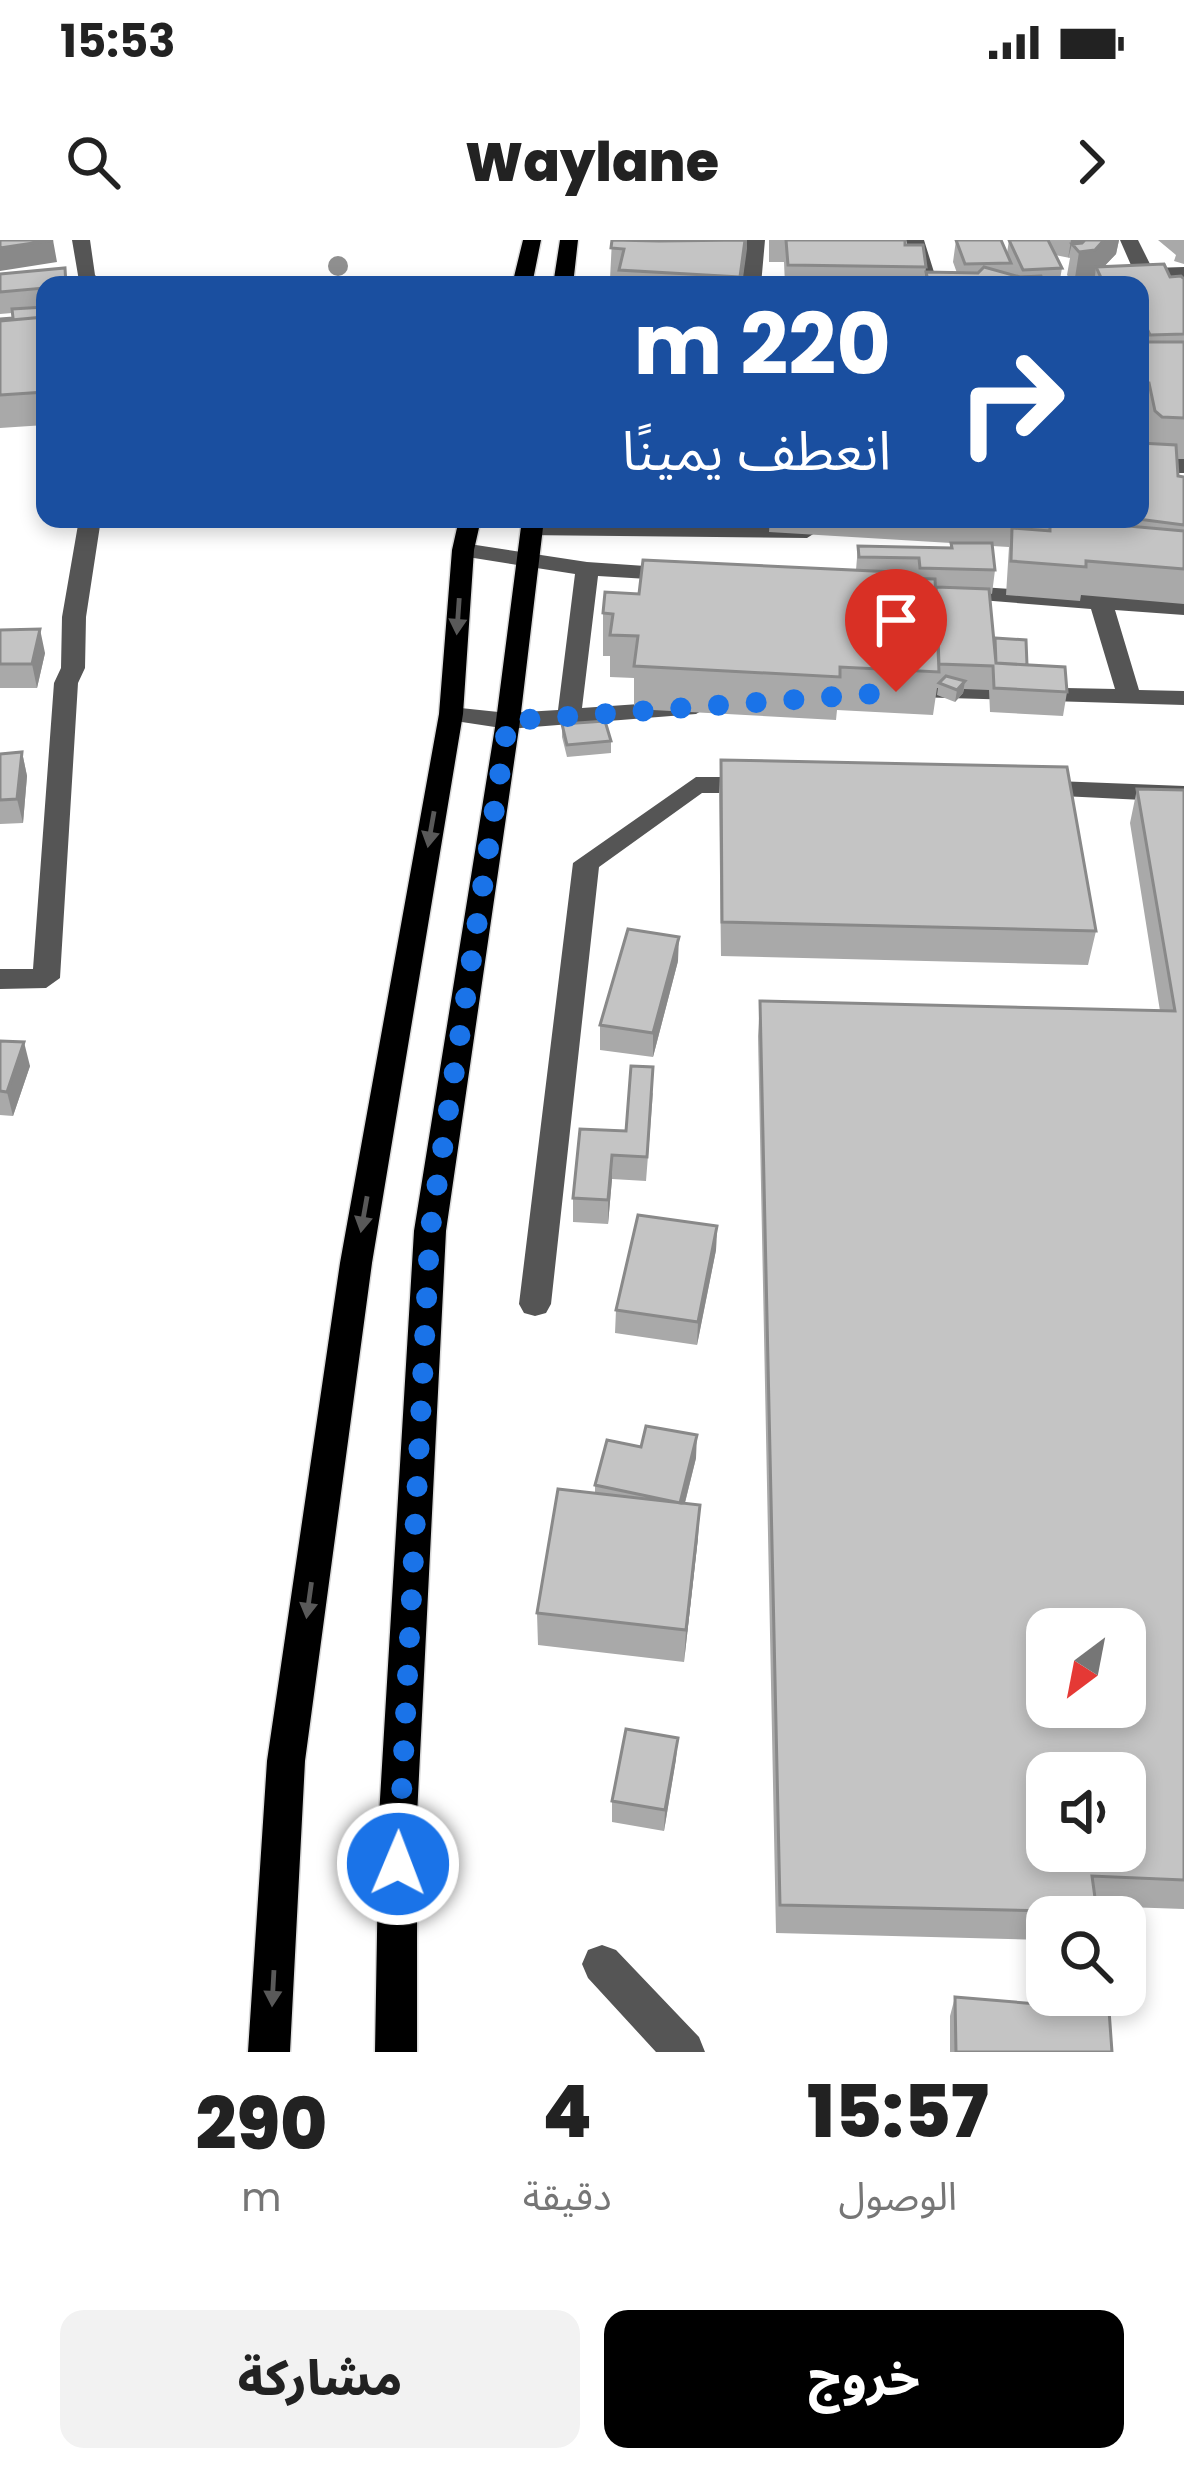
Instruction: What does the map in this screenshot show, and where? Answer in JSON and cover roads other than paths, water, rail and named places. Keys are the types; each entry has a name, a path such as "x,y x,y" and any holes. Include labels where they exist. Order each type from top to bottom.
{"main road":[{"path":"524,276 532,240"},
{"path":"564,276 569,240"},
{"path":"269,2052 286,1761 356,1263 451,714 468,528"},
{"path":"396,2052 398,1816 430,1231 508,721 531,528"}],"street":[{"path":"81,240 86,276"},
{"path":"752,276 756,240"},
{"path":"915,240 925,276"},
{"path":"1129,240 1146,276"},
{"path":"1139,276 1184,273"},
{"path":"1149,278 1184,308"},
{"path":"1149,466 1184,466"},
{"path":"0,979 46,978 66,682 73,668 74,617 89,528"},
{"path":"795,528 835,532"},
{"path":"463,550 587,569 696,575"},
{"path":"569,717 587,569"},
{"path":"925,590 1184,608"},
{"path":"1101,603 1129,696"},
{"path":"896,692 1184,698"},
{"path":"451,714 508,721 732,704"},
{"path":"535,1304 586,863 696,784 787,785"},
{"path":"993,787 1184,794"},
{"path":"602,1964 685,2052"}]}
